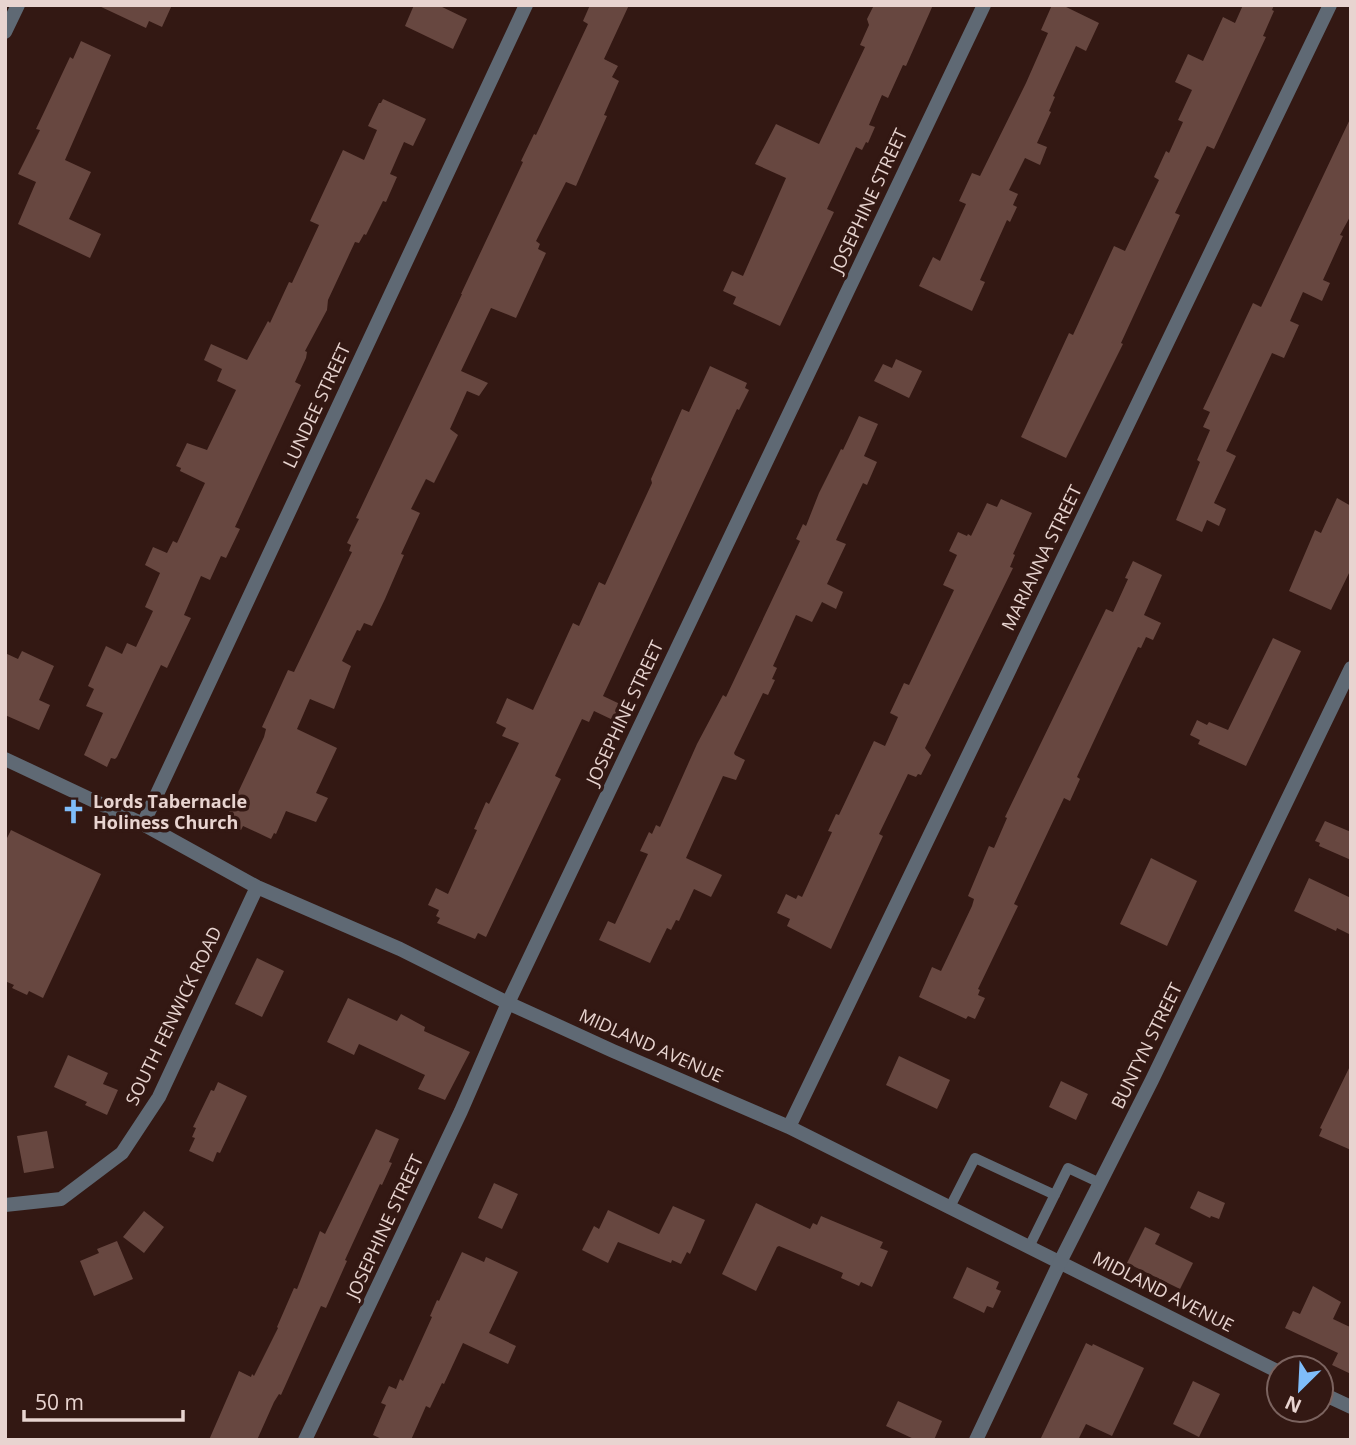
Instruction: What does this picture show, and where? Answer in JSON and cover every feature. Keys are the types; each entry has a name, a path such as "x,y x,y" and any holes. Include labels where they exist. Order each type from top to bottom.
{"street":[{"path":"5,32 18,5"},
{"name":"LUNDEE STREET","path":"143,824 526,5"},
{"name":"JOSEPHINE STREET","path":"305,1440 461,1111 508,1003 984,5"},
{"name":"MARIANNA STREET","path":"789,1127 1330,5"},
{"name":"BUNTYN STREET","path":"976,1440 1060,1262 1152,1080 1351,668"},
{"name":"MIDLAND AVENUE","path":"5,759 143,824 257,887 400,950 508,1003 789,1127 1265,1364"},
{"name":"SOUTH FENWICK ROAD","path":"5,1205 61,1199 122,1153 159,1097 257,887"},
{"path":"1335,1400 1351,1408"}],"lane":[{"path":"950,1207 975,1158 1055,1195"},
{"path":"1030,1247 1068,1168 1100,1183"}],"building":[{"path":"97,5 172,5 162,27 149,21 146,28"},
{"path":"414,5 438,5 467,19 453,49 405,26"},
{"path":"590,5 629,5 604,59 618,66 612,77 619,81 604,115 607,116 576,186 566,182 536,241 540,244 538,249 546,253 516,318 491,308 461,371 488,383 479,396 467,391 450,429 458,435 434,483 426,479 411,509 420,513 401,554 404,555 372,626 364,623 360,631 357,630 342,661 351,666 334,709 310,699 297,729 337,748 316,793 328,798 316,822 286,811 271,839 243,826 241,830 226,823 229,817 227,816 264,737 266,729 262,727 288,670 294,672 352,552 349,551 351,545 347,543 359,519 356,518 462,294 523,162 521,161 588,24 583,21"},
{"path":"874,5 933,5 906,66 903,65 888,98 882,95 869,125 875,127 868,143 866,142 862,150 856,147 827,209 834,212 780,326 733,304 736,297 723,291 732,271 743,276 786,178 755,164 776,124 819,144 865,47 860,45"},
{"path":"1052,5 1062,5 1099,23 1086,51 1076,46 1053,96 1055,97 1049,111 1051,112 1037,143 1047,147 1040,165 1025,158 1009,190 1018,194 1013,205 1017,207 1010,222 1007,220 980,280 985,282 972,311 919,286 933,257 940,261 966,204 959,201 972,173 980,176 1026,83 1048,33 1041,30"},
{"path":"1243,5 1274,5 1263,36 1266,37 1214,149 1207,146 1175,213 1180,215 1121,343 1123,344 1066,458 1021,437 1069,333 1073,335 1114,246 1125,251 1159,180 1154,177 1183,122 1178,120 1192,90 1175,82 1188,54 1203,61 1223,17 1235,23"},
{"path":"81,41 111,55 65,160 91,172 69,219 101,234 90,258 18,224 36,182 18,174 40,130 36,129 70,57 73,59"},
{"path":"383,99 426,119 413,146 404,142 390,174 397,177 386,202 383,201 366,235 364,234 359,243 355,242 328,300 327,310 305,351 306,358 295,382 301,385 235,527 240,529 226,558 221,556 210,580 201,576 184,615 191,618 167,668 161,665 117,757 111,758 107,767 84,755 103,713 86,706 94,689 88,686 106,646 122,654 127,643 136,647 153,611 145,607 160,573 145,565 153,547 167,553 173,541 177,543 205,483 180,471 181,468 176,466 187,443 207,450 236,390 217,381 222,369 204,360 211,344 247,360 268,321 270,323 289,282 292,283 319,225 310,221 343,150 364,160 377,130 368,126"},
{"path":"1351,117 1351,215 1340,235 1343,236 1323,280 1330,283 1322,301 1303,292 1290,321 1299,325 1284,358 1272,353 1226,451 1236,456 1214,503 1226,509 1219,526 1207,520 1202,532 1176,520 1210,430 1203,427 1210,412 1203,409 1253,303 1261,307"},
{"path":"896,359 922,371 909,398 874,381 883,364 892,368"},
{"path":"710,366 747,383 745,388 749,390 739,410 737,409 603,696 620,704 613,720 594,711 589,722 582,719 555,776 561,779 486,937 478,933 475,939 437,923 440,918 436,916 439,910 428,905 436,888 448,894 477,830 474,829 486,802 489,804 519,743 502,736 506,728 496,723 507,698 533,710 573,623 579,626 599,582 605,585 652,483 651,479 682,409 689,412"},
{"path":"859,416 878,424 864,456 877,462 867,485 863,483 836,540 846,544 827,584 843,592 836,609 822,602 812,622 796,615 773,666 777,668 772,679 775,680 768,695 763,693 734,753 745,760 736,780 723,776 686,858 722,875 711,897 694,889 679,921 676,920 671,930 667,928 650,963 599,940 608,921 615,924 648,854 640,851 649,832 652,834 656,825 660,827 697,744 723,695 726,697 800,541 796,539 803,524 806,526 819,493"},
{"path":"1337,498 1351,506 1351,569 1331,610 1289,591 1315,530 1321,533"},
{"path":"1001,499 1032,513 1013,554 1015,555 1010,567 1013,568 925,748 931,755 921,775 916,777 908,774 879,834 883,836 831,949 787,926 790,919 777,913 786,894 796,899 798,895 802,897 832,832 828,831 836,814 839,815 874,741 885,746 898,717 890,713 904,683 909,685 954,590 943,585 957,555 949,551 958,532 971,536 987,503 997,507"},
{"path":"1133,561 1162,575 1144,615 1161,623 1153,640 1146,637 1141,648 1138,647 1077,777 1080,779 1070,801 1064,798 1014,904 1018,906 978,989 978,995 985,998 975,1019 968,1016 966,1019 919,997 932,967 941,971 972,906 974,899 968,896 989,846 994,848 1007,818 1005,817 1106,609 1113,612"},
{"path":"1273,638 1301,651 1246,766 1198,744 1200,740 1190,735 1197,720 1228,730"},
{"path":"22,651 54,666 39,700 50,705 39,730 5,715 5,653 18,659"},
{"path":"1325,821 1351,832 1351,860 1319,846 1320,843 1315,841"},
{"path":"11,830 101,874 43,998 29,991 27,995 12,988 14,985 5,981 5,842"},
{"path":"1151,858 1197,881 1167,946 1120,924"},
{"path":"1309,878 1351,898 1351,935 1337,928 1336,931 1294,911"},
{"path":"257,958 284,971 262,1017 235,1004"},
{"path":"348,998 397,1021 401,1014 425,1027 424,1031 470,1052 445,1100 418,1089 425,1075 359,1044 354,1055 327,1042"},
{"path":"68,1055 108,1073 103,1084 118,1090 107,1115 85,1105 87,1102 54,1087"},
{"path":"899,1056 950,1080 937,1109 886,1085"},
{"path":"1351,1064 1351,1150 1319,1136 1322,1129 1320,1128"},
{"path":"1061,1081 1088,1094 1076,1120 1049,1107"},
{"path":"218,1082 247,1096 220,1153 217,1152 213,1162 189,1151 195,1138 192,1137 196,1128 193,1127 211,1090 214,1091"},
{"path":"376,1129 399,1139 389,1162 392,1163 345,1260 347,1261 326,1308 321,1306 281,1395 279,1394 274,1402 257,1440 209,1440 239,1371 254,1376 294,1288 297,1289 320,1231 325,1234"},
{"path":"47,1131 54,1168 24,1173 17,1136"},
{"path":"494,1183 518,1194 502,1229 478,1218"},
{"path":"1198,1191 1225,1203 1219,1219 1210,1218 1190,1208"},
{"path":"756,1203 810,1229 813,1223 817,1225 821,1216 883,1242 880,1248 888,1251 872,1287 861,1282 859,1286 841,1278 843,1273 779,1246 756,1291 722,1274"},
{"path":"673,1206 705,1220 690,1254 687,1252 681,1264 672,1260 671,1263 618,1242 608,1263 582,1250 594,1226 599,1229 608,1210 659,1234"},
{"path":"144,1211 164,1227 144,1253 123,1237"},
{"path":"1145,1227 1160,1234 1155,1244 1193,1263 1180,1289 1127,1263"},
{"path":"117,1241 133,1279 94,1296 80,1261 99,1253 97,1249"},
{"path":"462,1252 484,1262 486,1257 518,1272 489,1333 516,1346 508,1364 463,1343 430,1408 426,1406 411,1440 384,1440 373,1435 386,1405 381,1403 389,1386 396,1389 400,1379 403,1381 437,1300 439,1301"},
{"path":"967,1267 999,1282 996,1289 1001,1291 993,1308 987,1306 984,1313 953,1298"},
{"path":"1313,1286 1341,1302 1333,1319 1350,1327 1351,1325 1351,1374 1335,1366 1338,1353 1285,1328 1293,1311 1300,1314"},
{"path":"1086,1343 1144,1368 1132,1394 1112,1436 1086,1424 1078,1440 1040,1440"},
{"path":"1193,1381 1220,1394 1199,1437 1173,1424"},
{"path":"898,1401 942,1421 934,1440 916,1440 886,1426"}],"place":[{"name":"Lords Tabernacle Holiness Church","path":"73,812"}]}
